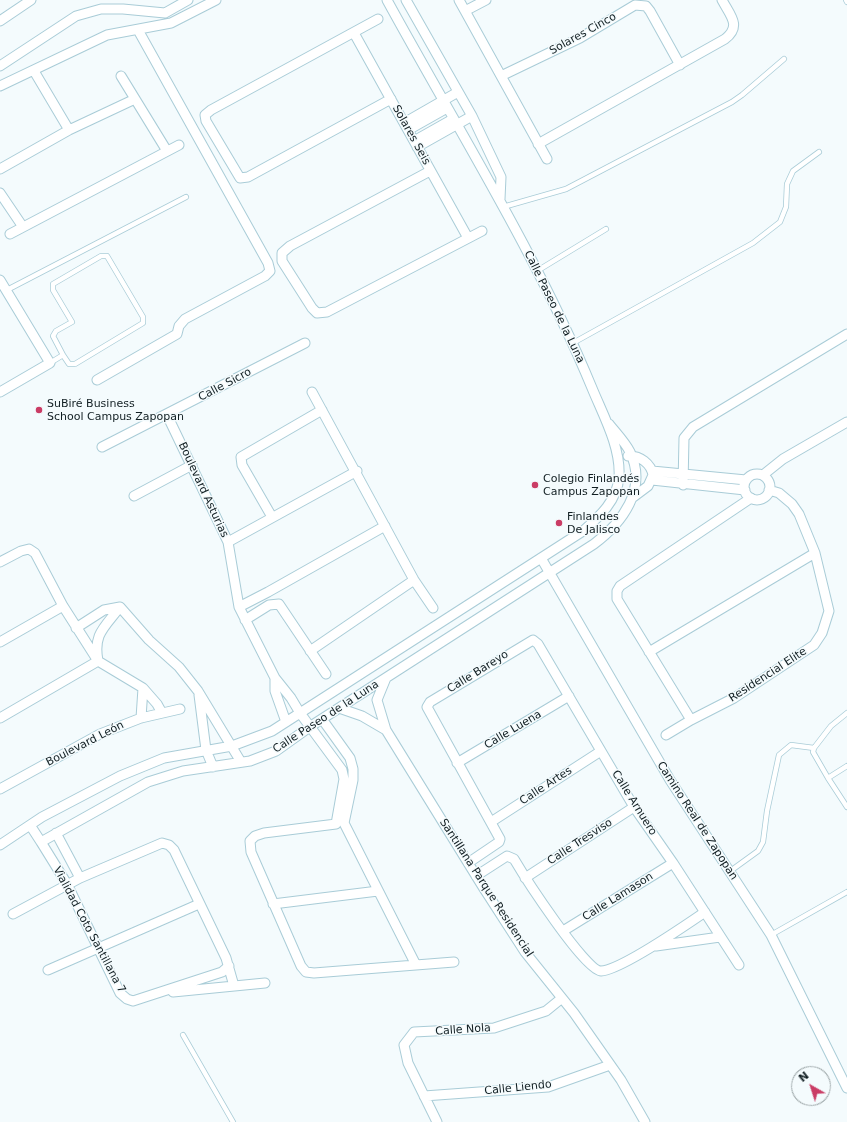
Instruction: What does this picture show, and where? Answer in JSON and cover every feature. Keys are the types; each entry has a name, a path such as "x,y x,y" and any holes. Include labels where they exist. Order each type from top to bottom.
{"street":[{"path":"0,21 31,0"},
{"path":"0,66 76,16 101,9 123,8 165,13 188,0"},
{"path":"0,86 107,36 171,23 216,0"},
{"name":"Calle Paseo de la Luna","path":"0,845 42,817 120,776 164,758 232,746 272,731 583,531 608,506 615,493 619,478 618,460 604,417 573,343 501,203 454,122 387,0"},
{"path":"406,0 472,116 501,177 501,203"},
{"path":"459,0 547,159"},
{"path":"465,11 486,0"},
{"path":"538,144 731,35 734,24 722,0"},
{"name":"Solares Cinco","path":"501,76 580,38 640,2 650,11 680,65"},
{"path":"165,13 171,23"},
{"path":"378,19 211,110 205,115 206,121 240,178 248,177 391,99"},
{"path":"97,380 177,334 179,326 184,319 265,276 270,271 268,263 138,30"},
{"name":"Solares Seis","path":"354,32 468,238"},
{"path":"34,71 69,130"},
{"path":"121,76 167,151"},
{"path":"406,126 444,104 458,92"},
{"path":"0,169 69,130 135,99"},
{"path":"416,144 454,122 472,116"},
{"path":"10,234 179,145"},
{"path":"430,171 290,246 282,253 282,261 312,308 317,313 327,312 482,231"},
{"path":"0,193 23,227"},
{"path":"0,280 5,291 50,363 0,392"},
{"path":"683,485 684,438 693,427 847,334"},
{"name":"Calle Sicro","path":"102,447 168,415 305,343"},
{"path":"312,392 357,471 414,580 433,608"},
{"path":"272,517 242,466 241,456 322,410"},
{"name":"Boulevard Asturias","path":"168,415 228,542 239,607 245,620 276,678 342,770 344,779 336,824 264,833 255,836 250,841 251,852 273,904"},
{"name":"Calle Paseo de la Luna","path":"41,842 148,782 183,771 241,762 276,751 311,726 606,535 617,524 632,498 636,473 632,456 604,417"},
{"path":"763,475 783,459 847,422"},
{"path":"618,460 632,456 648,464 652,475 645,489 632,498"},
{"path":"134,496 192,464"},
{"path":"228,542 357,471"},
{"path":"652,475 683,474 746,480 754,474 763,475 769,482 770,490 764,497 760,499 751,498 620,586 617,591 617,600 691,720"},
{"path":"652,475 683,485 745,490"},
{"path":"746,480 745,490 751,498"},
{"name":"Residencial Elite","path":"666,735 691,720 734,698 814,645 822,633 829,611 815,554 799,514 792,504 779,493 770,490"},
{"path":"239,607 385,526"},
{"path":"0,562 21,551 29,549 35,553 63,606 98,661 143,688 149,693 162,713"},
{"path":"649,652 815,554"},
{"name":"Camino Real de Zapopan","path":"541,558 670,780 770,935 847,1088"},
{"path":"310,651 414,580"},
{"path":"245,620 269,605 279,604 326,674"},
{"path":"0,642 63,606"},
{"path":"76,628 104,610 120,607"},
{"path":"98,661 95,647 98,636 120,607"},
{"path":"120,607 149,640 179,667 198,691 241,762"},
{"path":"441,622 450,637"},
{"name":"Calle Arnuero","path":"533,640 538,644 634,807 674,863 739,965"},
{"name":"Calle Bareyo","path":"457,763 426,707 430,702 533,640"},
{"path":"0,718 98,661"},
{"name":"Boulevard Asturias","path":"276,678 274,691 286,722"},
{"path":"386,678 377,700 386,730"},
{"path":"141,718 143,688"},
{"path":"198,691 206,750 213,767"},
{"name":"Calle Luena","path":"457,763 569,696"},
{"path":"339,708 362,716 386,730"},
{"name":"Boulevard León","path":"0,789 100,734 141,718 180,709"},
{"path":"322,719 350,758 353,780 344,823 416,965"},
{"name":"Santillana Parque Residencial","path":"386,730 525,952 562,998 610,1065 645,1122"},
{"name":"Calle Artes","path":"491,822 602,751"},
{"path":"457,763 499,836 499,842 468,862"},
{"name":"Calle Tresviso","path":"525,878 634,807"},
{"path":"30,825 41,842"},
{"path":"56,833 80,878"},
{"name":"Vialidad Coto Santillana 7","path":"41,842 67,884 120,993 127,999 134,1001 222,972 229,966"},
{"path":"13,914 80,878 162,843 169,845 174,850 229,966 234,986"},
{"path":"476,876 507,856 514,858 525,878 563,931 592,967 601,971 612,968 653,946 705,912"},
{"name":"Calle Lamason","path":"563,931 674,863"},
{"path":"378,891 273,904 301,966 306,972 454,962"},
{"path":"48,970 199,904"},
{"path":"653,946 720,937"},
{"path":"158,993 265,983"},
{"name":"Calle Nola","path":"424,1096 408,1063 404,1045 407,1039 414,1032 494,1028 546,1011 562,998"},
{"name":"Calle Liendo","path":"424,1096 548,1087 610,1065"},
{"path":"424,1096 436,1122"}],"lane":[{"path":"501,203 566,188 732,102 784,59"},
{"path":"573,343 753,243 780,222 786,207 787,184 794,171 819,152"},
{"path":"5,291 186,197"},
{"path":"537,272 606,229"},
{"path":"101,256 107,256 143,317 143,323 75,364 68,364 63,355 53,336 56,331 72,322 53,290 53,284 101,256"},
{"path":"50,363 63,355"},
{"path":"847,713 831,726 814,748 813,752 847,807"},
{"path":"729,872 758,851 763,842 767,811 779,755 791,745 814,748"},
{"path":"828,778 847,766"},
{"path":"770,935 847,892"},
{"path":"183,1035 233,1122"}],"place":[{"name":"SuBiré Business School Campus Zapopan","path":"39,410"},
{"name":"Colegio Finlandés Campus Zapopan","path":"535,485"},
{"name":"Finlandes De Jalisco","path":"559,523"}]}
